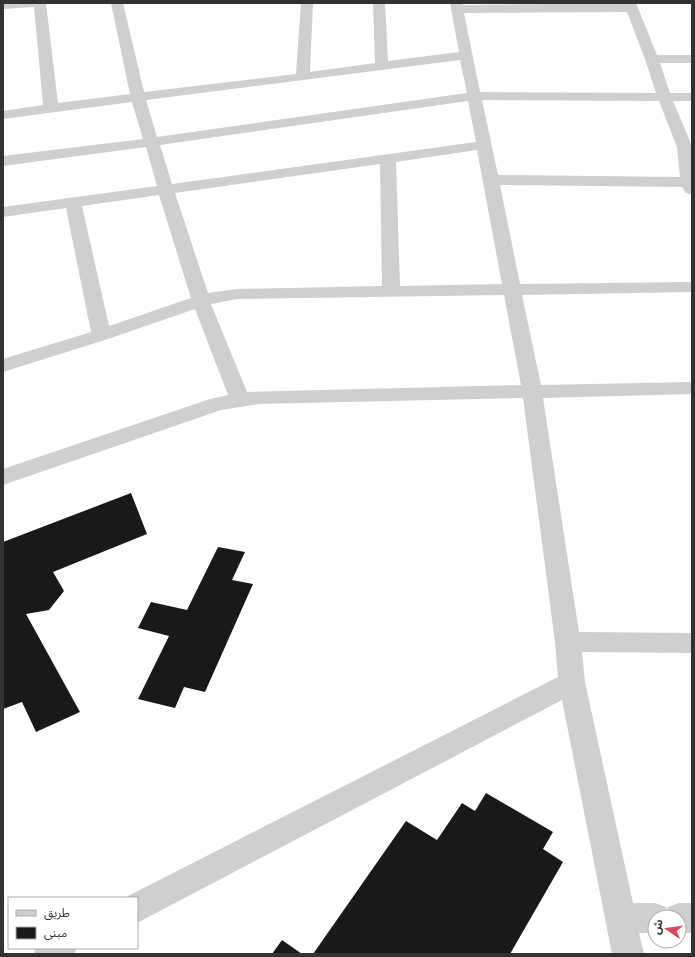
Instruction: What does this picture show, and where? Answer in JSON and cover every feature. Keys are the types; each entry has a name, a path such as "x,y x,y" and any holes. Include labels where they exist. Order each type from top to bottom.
{"street":[{"path":"3,5 39,3 51,109"},
{"path":"117,3 138,97 153,142 166,190 201,301 240,399"},
{"path":"303,77 308,3"},
{"path":"379,3 382,67"},
{"path":"491,180 588,180 690,186 689,147 664,97 652,59 632,6 457,6 532,391 568,642 572,682 628,954"},
{"path":"3,115 466,55"},
{"path":"652,59 692,59"},
{"path":"3,161 153,142 474,96 692,97"},
{"path":"3,212 484,145"},
{"path":"388,159 391,292"},
{"path":"73,203 102,335"},
{"path":"3,366 102,335 217,296 257,293 692,287"},
{"path":"3,477 217,404 240,399 260,397 692,388"},
{"path":"568,642 692,642"},
{"path":"138,907 572,682"},
{"path":"621,918 647,918"},
{"path":"49,954 59,949"}],"building":[{"path":"131,493 147,534 53,572 64,591 49,610 26,614 80,712 36,732 22,702 3,709 3,542"},
{"path":"218,547 245,552 232,580 253,584 205,692 184,687 175,708 138,699 169,636 138,628 151,602 187,610"},
{"path":"486,793 553,832 543,849 563,862 510,954 313,954 406,821 437,840 462,803 475,811"},
{"path":"282,940 302,954 272,954"}]}
